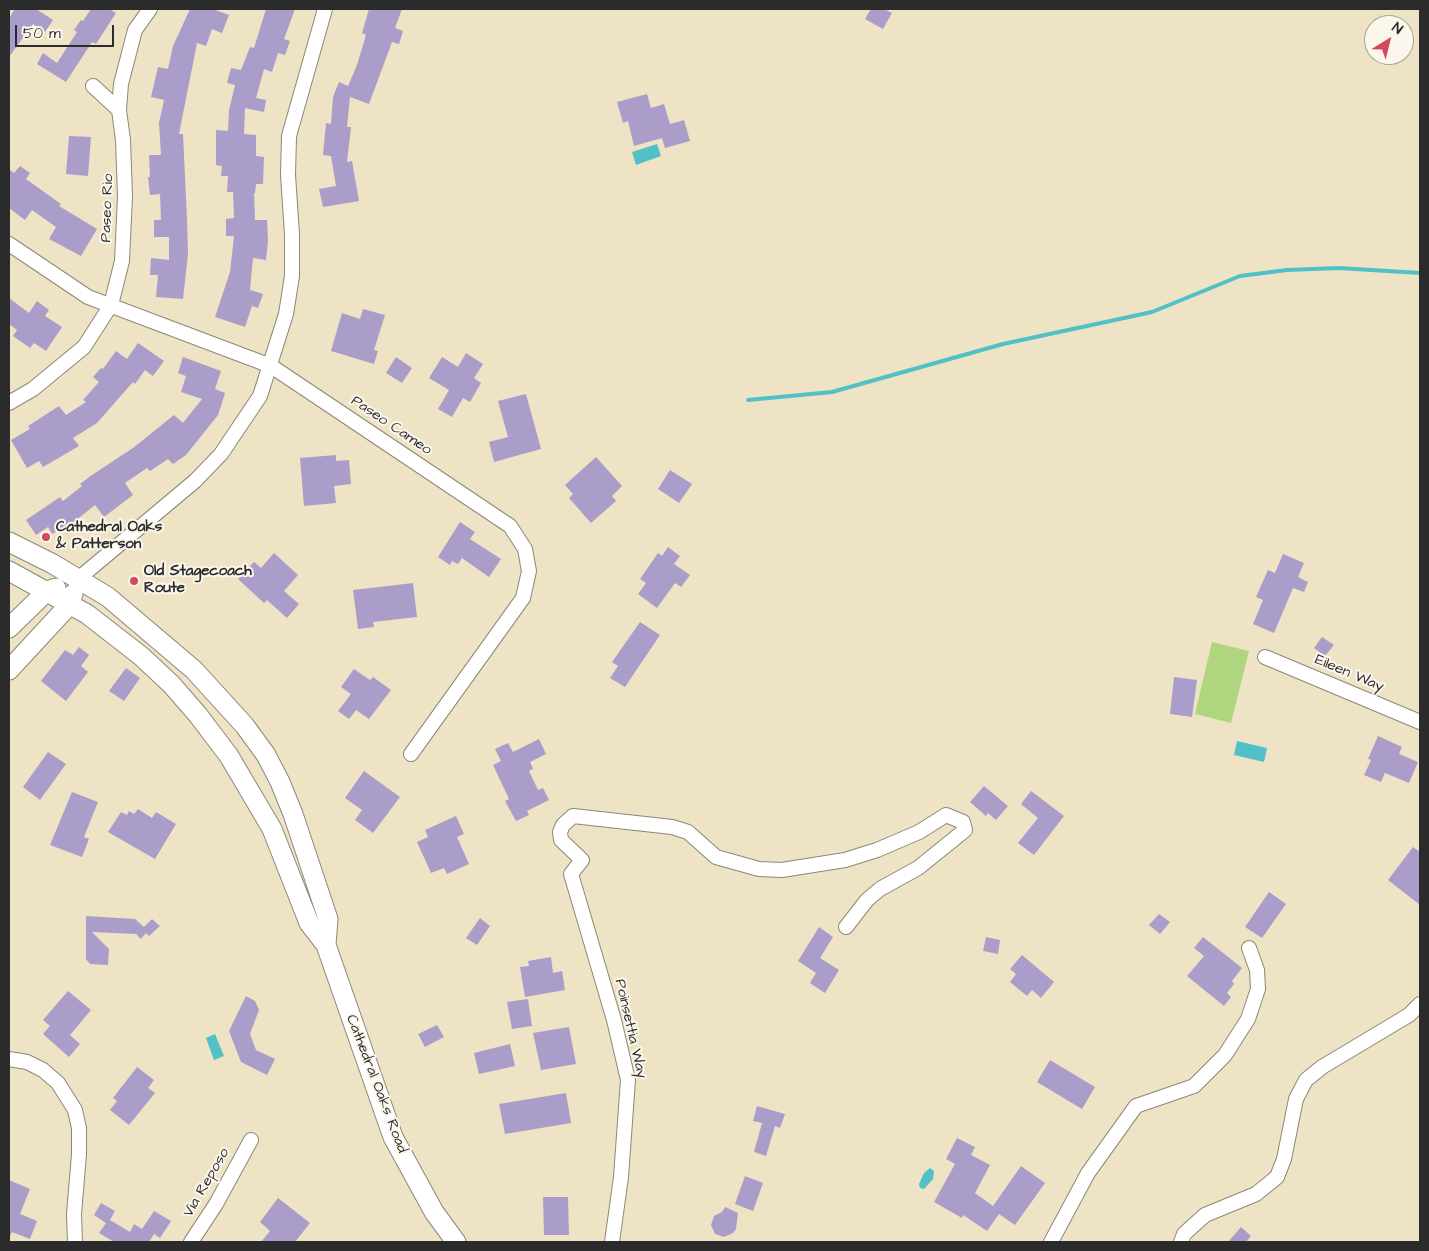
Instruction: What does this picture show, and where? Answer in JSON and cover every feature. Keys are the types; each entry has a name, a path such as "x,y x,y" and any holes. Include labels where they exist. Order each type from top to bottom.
{"main road":[{"name":"Cathedral Oaks Road","path":"9,542 108,597 194,670 225,703 266,755 293,814 328,919 326,945"},
{"name":"Cathedral Oaks Road","path":"9,571 87,614 141,656 171,684 198,715 229,756 272,829 309,923 326,945 394,1137 434,1212 456,1242"},
{"path":"9,628 47,592 78,579"},
{"path":"9,670 70,604 78,579"}],"street":[{"name":"Paseo Rio","path":"9,402 34,389 84,347 111,305 122,261 125,168 119,110 121,84 135,30 150,9"},
{"path":"78,579 195,481 221,454 260,396 286,314 292,276 292,234 288,175 289,136 325,9"},
{"path":"93,86 119,110"},
{"name":"Paseo Cameo","path":"9,244 88,296 271,366 510,526 525,549 529,571 523,598 411,754"},
{"name":"Eileen Way","path":"1265,657 1420,722"},
{"name":"Poinsettia Way","path":"612,1242 621,1177 628,1080 614,1020 571,874 582,860 561,840 560,832 562,825 573,816 672,827 688,832 716,857 759,869 782,870 844,860 877,850 919,832 946,815 963,822 964,830 954,839 918,868 880,889 867,900 846,927"},
{"path":"1051,1242 1088,1173 1136,1106 1194,1086 1225,1056 1248,1019 1258,989 1257,970 1249,948"},
{"path":"1181,1242 1184,1234 1205,1215 1256,1194 1277,1177 1284,1159 1296,1099 1306,1080 1322,1067 1409,1015 1420,1004"},
{"path":"9,1060 27,1062 43,1070 58,1083 75,1110 79,1154 74,1214 75,1242"},
{"name":"Via Reposo","path":"190,1242 216,1204 251,1140"}],"green space":[{"path":"1212,642 1249,651 1231,723 1195,714"}],"water":[{"path":"657,144 661,156 636,165 632,152"},
{"path":"1237,741 1267,748 1264,762 1234,755"},
{"path":"215,1034 224,1056 214,1060 206,1038"},
{"path":"930,1168 934,1171 933,1179 924,1189 920,1188 919,1184 924,1173"}],"building":[{"path":"15,9 36,9 53,20 45,32 33,24 9,57 9,18"},
{"path":"91,9 109,9 116,13 96,44 92,42 66,82 37,64 43,53 57,63 77,32 74,30"},
{"path":"190,9 213,9 229,15 222,33 212,29 206,46 197,43 179,134 183,134 188,254 183,299 156,297 158,275 150,275 151,258 169,260 169,237 154,237 154,220 161,220 160,194 150,195 148,177 150,177 149,155 161,155 159,123 164,100 151,97 158,67 168,69 173,46"},
{"path":"266,9 295,9 284,39 290,41 285,55 278,53 272,72 264,69 256,98 266,100 264,112 245,108 244,134 256,135 256,156 264,157 263,184 256,184 254,193 255,220 267,220 268,241 266,260 253,258 250,290 263,294 258,308 252,306 245,327 215,317 230,272 234,236 226,236 226,219 234,218 233,192 227,192 228,176 221,176 222,166 216,165 216,130 228,131 229,110 235,85 227,83 231,68 241,70 250,47 254,48"},
{"path":"369,9 402,9 395,28 403,31 399,44 392,42 369,104 350,97 347,127 351,127 347,162 352,161 359,201 323,207 319,189 336,186 331,156 323,155 326,123 331,124 333,97 339,82 348,86 357,65 366,35 362,33"},
{"path":"871,9 884,9 892,13 883,29 865,19"},
{"path":"647,94 651,108 664,104 670,124 684,120 690,141 665,148 662,138 634,146 628,121 623,123 617,102"},
{"path":"69,136 91,137 88,176 66,174"},
{"path":"20,166 30,173 26,179 61,204 59,206 97,229 81,256 49,239 56,227 32,210 25,220 9,208 9,169 14,173"},
{"path":"9,298 29,313 37,301 49,310 45,316 62,327 46,351 34,343 30,348 13,336 17,330 9,324"},
{"path":"363,309 385,315 374,350 378,351 374,364 331,351 342,313 360,319"},
{"path":"138,343 164,361 153,376 145,370 135,384 133,382 97,423 73,438 79,446 43,467 39,461 27,468 11,440 30,429 28,426 59,406 66,415 86,402 83,400 99,382 93,377 101,368 103,369 116,351 127,359"},
{"path":"466,353 483,364 474,378 481,383 470,402 463,398 452,417 438,409 449,390 429,378 442,357 458,367"},
{"path":"183,357 221,371 215,389 225,393 218,415 186,455 173,464 168,459 150,471 147,468 125,483 133,495 104,517 95,505 75,521 79,526 67,534 63,528 52,534 48,527 36,535 26,520 60,497 63,501 82,486 80,484 133,448 174,415 183,423 202,399 181,392 186,376 178,373"},
{"path":"396,357 412,368 402,383 386,373"},
{"path":"526,394 541,449 494,462 489,442 508,437 498,401"},
{"path":"336,455 336,461 349,460 351,484 334,486 336,503 304,506 300,458"},
{"path":"596,457 622,486 612,496 616,501 591,523 569,498 573,494 565,485"},
{"path":"670,470 692,484 679,503 658,489"},
{"path":"460,522 475,532 470,539 501,559 489,577 462,558 458,564 452,561 450,565 438,557"},
{"path":"668,547 680,556 674,564 690,575 681,587 675,583 657,608 638,594 646,583 640,579 658,553 662,556"},
{"path":"274,553 298,575 284,591 299,604 287,618 267,600 264,603 238,579 254,562 261,568"},
{"path":"1283,554 1304,563 1298,577 1308,582 1304,592 1293,588 1274,633 1253,624 1263,600 1256,597 1268,570 1275,573"},
{"path":"413,583 417,617 373,622 374,627 358,629 353,590"},
{"path":"640,622 660,635 625,687 610,678 618,666 612,662"},
{"path":"1322,637 1334,645 1325,656 1314,648"},
{"path":"79,647 89,655 81,666 88,672 66,701 41,681 65,650 73,655"},
{"path":"126,668 140,678 124,701 109,691"},
{"path":"354,669 370,680 373,677 391,690 369,719 356,710 349,719 338,711 351,694 341,687"},
{"path":"1174,677 1197,680 1192,717 1170,714"},
{"path":"1378,736 1402,747 1399,754 1418,762 1409,783 1385,773 1381,782 1364,775 1371,760 1368,759"},
{"path":"539,739 546,754 530,762 533,769 529,771 538,790 543,788 549,800 527,811 529,815 516,821 505,801 509,799 493,765 501,761 495,749 508,743 513,752"},
{"path":"48,752 66,764 40,800 23,787"},
{"path":"364,771 400,797 373,833 355,820 362,810 345,798"},
{"path":"984,786 1008,806 996,820 988,813 986,816 970,802"},
{"path":"1031,791 1064,816 1034,855 1018,843 1038,818 1021,804"},
{"path":"72,792 98,802 84,837 89,839 82,857 50,845"},
{"path":"138,809 152,818 156,812 176,824 155,859 108,832 121,812 127,815 129,811 134,814"},
{"path":"456,816 464,834 457,837 469,864 447,874 444,868 431,873 417,842 428,837 425,830"},
{"path":"1413,847 1420,852 1420,905 1388,880"},
{"path":"1269,892 1286,904 1262,938 1245,927"},
{"path":"1159,914 1170,922 1160,934 1149,925"},
{"path":"86,916 135,919 144,927 152,919 160,926 149,936 146,933 141,939 136,934 92,932 109,949 108,965 90,964 86,959"},
{"path":"480,918 490,926 477,945 466,938"},
{"path":"819,927 833,937 820,958 839,970 825,993 810,983 816,973 798,961"},
{"path":"986,937 1000,940 998,954 983,951"},
{"path":"1203,937 1242,968 1232,981 1234,984 1227,993 1231,997 1224,1006 1187,976 1204,956 1194,948"},
{"path":"1022,955 1054,982 1041,998 1032,990 1027,996 1010,982 1016,974 1010,969"},
{"path":"551,957 553,973 562,971 565,990 525,997 520,967 529,966 528,961"},
{"path":"68,991 91,1010 70,1035 80,1044 69,1057 43,1034 50,1026 43,1020"},
{"path":"246,996 255,1001 259,1010 250,1034 256,1050 275,1059 267,1075 241,1062 229,1031"},
{"path":"528,999 532,1026 512,1029 507,1002"},
{"path":"437,1025 444,1037 425,1047 418,1034"},
{"path":"569,1027 576,1064 541,1070 533,1033"},
{"path":"510,1044 515,1066 479,1074 474,1053"},
{"path":"1050,1060 1095,1087 1082,1109 1037,1082"},
{"path":"137,1067 154,1080 148,1088 155,1093 129,1125 110,1110 117,1101 113,1098"},
{"path":"566,1093 571,1123 505,1134 499,1104"},
{"path":"757,1106 785,1114 780,1128 775,1126 766,1156 754,1152 762,1123 753,1121"},
{"path":"957,1138 975,1147 971,1155 990,1165 975,1193 993,1206 1021,1166 1045,1183 1015,1225 999,1214 987,1231 963,1215 962,1218 934,1202 955,1164 946,1159"},
{"path":"745,1176 763,1183 753,1211 735,1204"},
{"path":"9,1180 30,1189 20,1214 37,1221 30,1239 12,1232 9,1239"},
{"path":"543,1197 568,1197 569,1235 544,1235"},
{"path":"278,1198 310,1223 295,1242 261,1242 270,1231 260,1222"},
{"path":"101,1203 115,1211 110,1220 130,1232 134,1224 142,1229 154,1211 171,1221 160,1238 154,1234 149,1242 114,1242 99,1233 106,1223 94,1215"},
{"path":"725,1207 738,1213 736,1229 733,1233 724,1237 715,1234 711,1225 714,1216 722,1212"},
{"path":"1241,1227 1251,1236 1246,1242 1228,1242"}],"waterway":[{"path":"748,400 832,392 1003,344 1152,312 1240,276 1287,270 1339,268 1420,273"}],"place":[{"name":"Cathedral Oaks & Patterson","path":"46,537"},
{"name":"Old Stagecoach Route","path":"134,581"}]}
